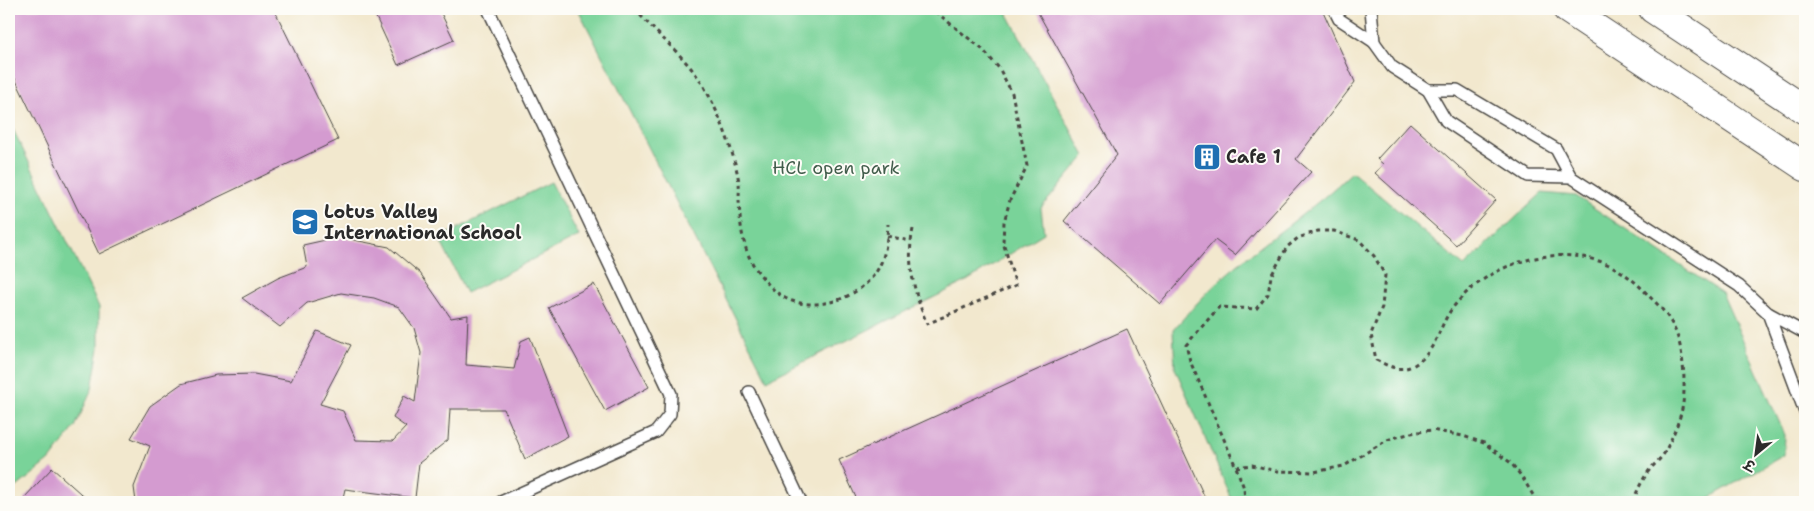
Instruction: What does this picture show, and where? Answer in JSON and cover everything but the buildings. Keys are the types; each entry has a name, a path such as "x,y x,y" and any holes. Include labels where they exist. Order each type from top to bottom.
{"street":[{"path":"1567,9 1805,167"},
{"path":"1653,9 1805,110"}],"lane":[{"path":"488,9 671,394 670,414 656,432 501,502"},
{"path":"1334,9 1339,19 1374,42 1392,67 1428,90 1446,121 1528,176 1571,177"},
{"path":"1371,9 1374,42"},
{"path":"1428,90 1457,90 1556,149 1571,177 1739,286 1768,313 1805,333"},
{"path":"1768,313 1805,412"},
{"path":"749,392 801,502"}],"path":[{"path":"635,9 697,76 716,109 739,178 741,229 746,250 755,268 768,284 785,298 806,304 828,303 849,296 866,283 879,266 887,246 888,224"},
{"path":"913,229 910,241 911,276 927,324 1016,285 1003,242 1004,222 1010,200 1027,166 1012,93 998,68 982,49 932,9"},
{"path":"1245,502 1244,488 1236,466 1190,361 1186,345 1219,307 1256,309 1268,294 1271,276 1287,247 1298,238 1318,231 1334,231 1359,240 1374,256 1384,275 1382,307 1371,334 1376,360 1397,370 1414,366 1432,350 1439,330 1452,310 1469,290 1494,272 1518,263 1542,258 1574,255 1607,264 1633,279 1658,305 1674,328 1682,352 1684,373 1682,411 1672,437 1663,454 1639,485 1633,502"},
{"path":"887,236 910,241"},
{"path":"1236,466 1252,465 1276,471 1314,472 1344,466 1387,440 1411,433 1432,430 1463,436 1490,447 1511,463 1522,477 1536,502"}],"green space":[{"name":"HCL open park","path":"578,9 1005,9 1085,156 1041,208 1044,233 965,282 767,380"},
{"path":"9,121 99,307 99,348 92,389 75,427 50,460 18,486 9,490"},
{"path":"1352,172 1464,266 1542,193 1576,196 1722,293 1785,435 1784,455 1702,502 1233,502 1175,368 1173,330 1229,272"},
{"path":"551,182 579,236 466,293 439,238"}],"place":[{"name":"Cafe 1","path":"1207,157"},
{"name":"Lotus Valley International School","path":"305,222"}]}
